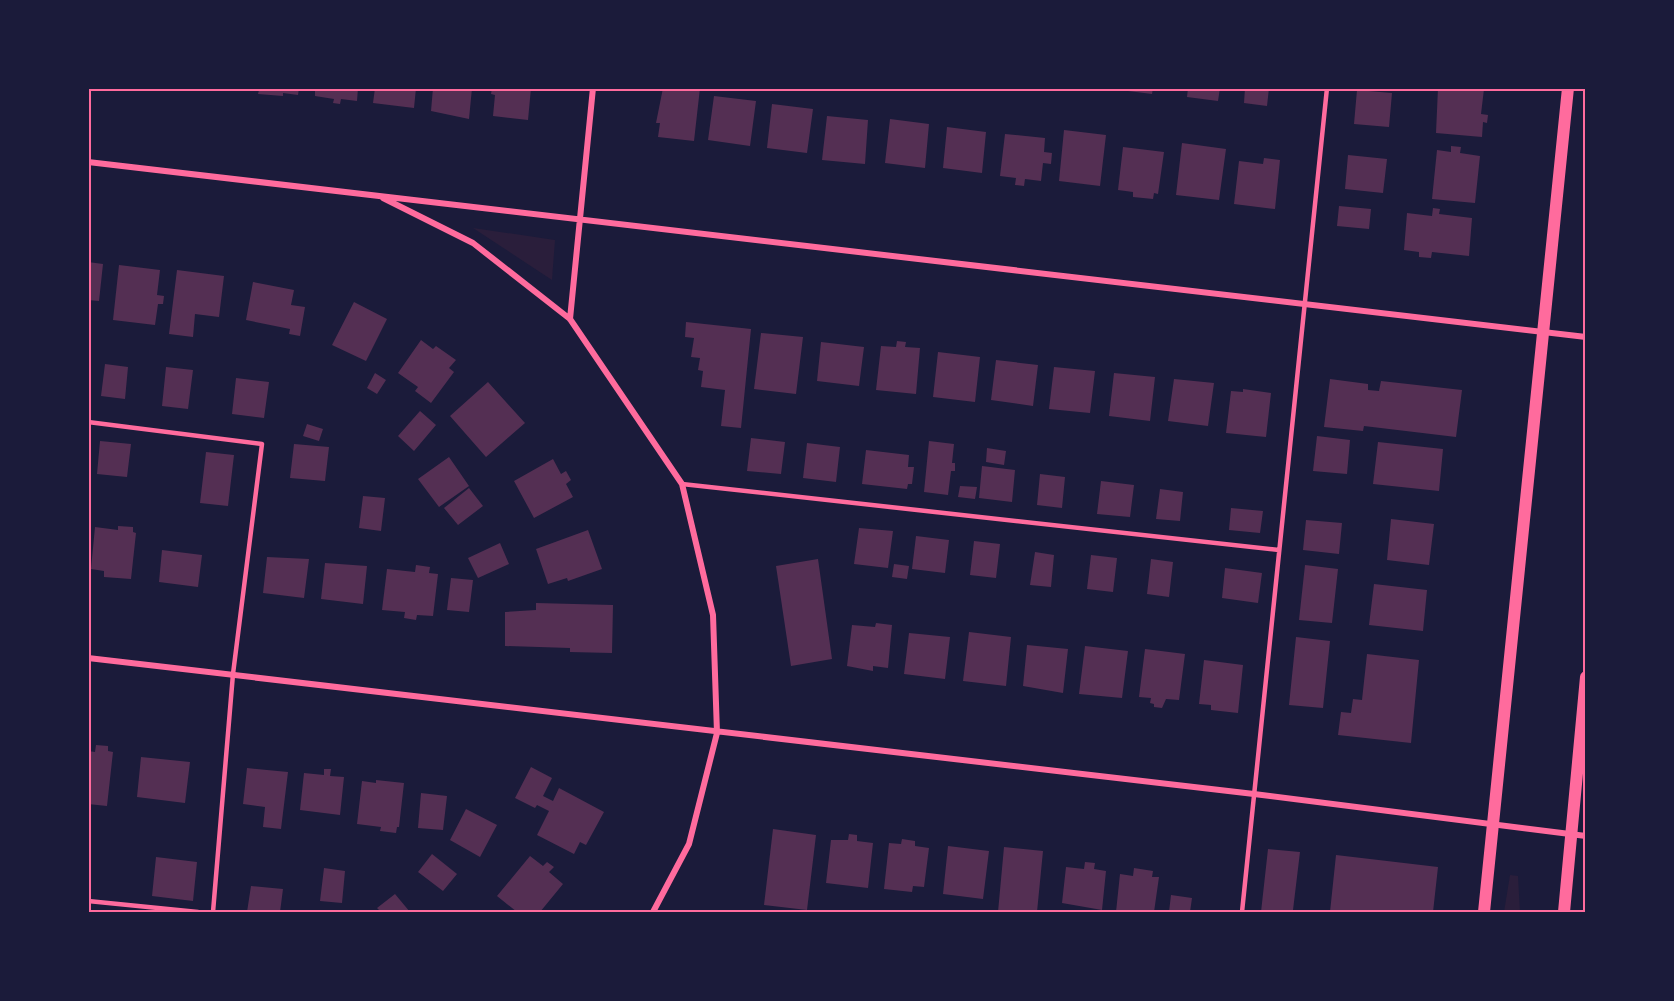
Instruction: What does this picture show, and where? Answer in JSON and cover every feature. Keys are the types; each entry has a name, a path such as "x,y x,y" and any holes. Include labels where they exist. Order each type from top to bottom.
{"main road":[{"path":"1484,912 1568,88"},
{"path":"1564,912 1586,677"}],"street":[{"path":"570,319 593,88"},
{"path":"88,162 1586,337"},
{"path":"377,195 473,243 570,319 682,484 713,615 717,733 689,844 653,912"},
{"path":"88,658 1586,836"}],"lane":[{"path":"1242,912 1327,88"},
{"path":"88,422 262,444 234,674 213,912"},
{"path":"682,484 1279,550"},
{"path":"88,901 198,912"}],"shaded area":[{"path":"473,228 555,240 552,280"},
{"path":"1510,875 1518,876 1520,912 1504,912"}],"building":[{"path":"255,88 299,88 298,95 283,93 283,96 258,94 259,90"},
{"path":"315,88 358,88 357,101 341,99 340,104 333,103 334,99 315,96"},
{"path":"375,88 416,88 414,108 373,103"},
{"path":"433,88 472,88 469,119 431,111"},
{"path":"492,88 531,88 528,120 493,116 495,95 491,94"},
{"path":"663,88 700,88 694,141 658,137 660,123 656,123"},
{"path":"1128,88 1153,88 1152,94 1128,91"},
{"path":"1188,88 1220,88 1218,101 1187,97"},
{"path":"1245,88 1269,88 1267,106 1244,103"},
{"path":"1438,88 1484,89 1481,114 1488,115 1487,123 1483,122 1482,137 1436,133"},
{"path":"1357,90 1392,93 1389,127 1354,124"},
{"path":"714,96 756,101 750,146 708,140"},
{"path":"772,104 813,109 807,153 767,148"},
{"path":"827,116 868,120 865,164 822,160"},
{"path":"890,119 929,124 925,168 885,163"},
{"path":"947,127 986,132 982,173 943,168"},
{"path":"1064,130 1106,135 1100,186 1059,181"},
{"path":"1005,134 1045,138 1044,152 1052,153 1051,164 1043,163 1041,181 1025,179 1024,186 1015,185 1016,178 1000,176"},
{"path":"1182,143 1226,149 1219,200 1176,195"},
{"path":"1451,146 1461,147 1460,153 1480,156 1475,203 1432,199 1437,150 1451,152"},
{"path":"1123,147 1164,152 1158,194 1154,193 1153,199 1133,197 1133,192 1118,190"},
{"path":"1348,155 1387,159 1383,193 1345,189"},
{"path":"1264,158 1280,160 1275,209 1234,204 1239,161 1263,164"},
{"path":"1339,206 1371,209 1369,229 1337,226"},
{"path":"1433,208 1440,209 1439,214 1472,218 1469,256 1432,252 1431,258 1419,257 1419,252 1404,250 1407,213 1432,216"},
{"path":"88,262 103,264 99,301 88,300"},
{"path":"119,265 160,270 157,295 164,296 163,304 158,304 155,325 113,320"},
{"path":"177,270 224,276 219,317 195,314 193,337 169,334"},
{"path":"253,282 294,290 291,305 305,307 300,336 289,334 290,329 246,320"},
{"path":"354,302 387,319 366,361 332,345"},
{"path":"686,322 751,329 741,428 721,426 725,390 701,387 703,371 698,370 700,358 691,357 694,338 685,337"},
{"path":"761,333 803,337 796,394 754,389"},
{"path":"421,340 433,349 436,346 456,360 449,368 454,372 431,403 415,391 418,387 398,373"},
{"path":"897,341 906,342 905,347 920,348 916,394 876,390 881,346 896,347"},
{"path":"821,342 864,347 859,386 817,381"},
{"path":"938,352 980,357 975,402 933,397"},
{"path":"996,360 1038,365 1033,406 991,400"},
{"path":"105,364 128,367 125,399 101,396"},
{"path":"166,367 193,370 188,409 162,406"},
{"path":"1054,367 1095,371 1090,413 1049,409"},
{"path":"375,373 386,380 377,394 367,388"},
{"path":"1114,373 1155,377 1150,421 1109,416"},
{"path":"236,378 269,382 264,418 232,414"},
{"path":"1174,379 1214,383 1208,426 1168,421"},
{"path":"1330,379 1368,384 1368,390 1379,391 1381,381 1462,390 1456,437 1364,426 1363,431 1324,427"},
{"path":"488,382 525,423 486,457 450,416"},
{"path":"1243,389 1271,393 1266,437 1226,433 1231,391 1243,392"},
{"path":"420,411 436,425 414,451 398,436"},
{"path":"307,424 323,429 319,441 303,436"},
{"path":"1317,436 1350,440 1347,474 1313,471"},
{"path":"751,438 785,442 781,474 747,471"},
{"path":"100,441 131,444 127,477 97,474"},
{"path":"929,441 954,444 952,463 955,463 955,471 951,471 948,495 924,492"},
{"path":"1378,442 1443,449 1439,491 1373,484"},
{"path":"807,443 840,447 836,482 803,478"},
{"path":"294,444 329,447 325,481 290,478"},
{"path":"987,448 1006,451 1004,465 986,462"},
{"path":"866,450 909,455 908,467 914,467 912,484 908,484 907,489 862,484"},
{"path":"206,452 234,455 228,506 200,503"},
{"path":"449,457 469,486 439,507 418,479"},
{"path":"553,459 561,474 566,471 571,480 566,484 573,497 534,518 514,481"},
{"path":"982,466 1015,470 1012,502 979,498"},
{"path":"1040,474 1065,477 1062,508 1037,505"},
{"path":"1101,481 1134,485 1130,517 1097,514"},
{"path":"960,486 977,487 975,499 958,497"},
{"path":"469,488 483,506 458,525 444,508"},
{"path":"1160,489 1183,492 1180,521 1156,519"},
{"path":"363,496 385,498 381,531 359,528"},
{"path":"1231,508 1263,511 1260,533 1229,530"},
{"path":"1391,519 1434,524 1429,565 1387,560"},
{"path":"1306,520 1342,523 1339,554 1303,550"},
{"path":"118,526 133,527 133,532 136,533 131,579 104,577 104,571 91,569 95,527 118,530"},
{"path":"859,528 893,531 888,568 854,564"},
{"path":"588,530 602,569 568,581 567,578 548,584 536,549"},
{"path":"916,536 949,540 945,573 912,569"},
{"path":"974,541 1000,544 996,578 970,575"},
{"path":"500,543 509,564 478,578 468,558"},
{"path":"162,550 202,555 198,587 159,582"},
{"path":"1035,552 1054,555 1051,587 1030,585"},
{"path":"1091,555 1117,558 1113,592 1087,589"},
{"path":"267,557 309,559 304,598 263,593"},
{"path":"818,559 832,659 791,666 776,566"},
{"path":"1151,559 1173,562 1169,597 1147,594"},
{"path":"325,563 367,566 363,604 321,599"},
{"path":"894,564 909,566 907,579 892,577"},
{"path":"416,565 430,567 429,573 438,574 433,616 417,615 416,620 404,618 405,612 382,610 387,569 415,572"},
{"path":"1305,565 1338,569 1332,623 1299,620"},
{"path":"1225,568 1262,573 1258,603 1222,598"},
{"path":"451,578 473,580 469,612 447,610"},
{"path":"1374,584 1427,590 1423,631 1369,625"},
{"path":"536,603 613,605 612,653 570,652 570,648 505,646 505,612 536,610"},
{"path":"876,623 892,625 888,668 873,666 873,671 847,666 852,625 875,627"},
{"path":"969,632 1011,637 1006,686 963,681"},
{"path":"909,633 950,637 945,679 904,674"},
{"path":"1296,637 1330,641 1323,708 1289,705"},
{"path":"1027,645 1068,649 1063,693 1023,686"},
{"path":"1085,646 1128,651 1122,698 1079,694"},
{"path":"1145,649 1185,654 1179,700 1166,699 1162,708 1154,707 1154,704 1150,703 1151,698 1139,697"},
{"path":"1367,654 1419,660 1411,743 1338,735 1341,712 1351,713 1353,699 1362,700"},
{"path":"1204,660 1243,665 1238,713 1211,710 1211,705 1199,704"},
{"path":"96,745 108,746 108,751 113,752 107,806 88,804 88,751 95,752"},
{"path":"141,757 190,762 185,803 137,797"},
{"path":"531,767 552,778 543,796 553,801 559,788 604,812 586,845 580,842 574,854 537,835 549,811 537,805 535,808 515,798"},
{"path":"247,768 288,772 281,829 263,827 265,807 243,804"},
{"path":"324,769 331,769 330,776 344,777 340,815 300,810 304,773 324,775"},
{"path":"376,780 404,783 399,827 396,833 380,831 381,827 357,824 362,781 376,783"},
{"path":"421,793 447,796 443,830 418,828"},
{"path":"466,809 497,825 480,857 450,840"},
{"path":"773,829 816,835 807,910 764,905"},
{"path":"849,834 857,835 857,841 873,843 868,888 826,883 831,840 848,840"},
{"path":"902,839 915,841 915,846 929,848 924,887 913,886 912,892 884,889 889,843 901,844"},
{"path":"948,846 989,851 983,899 943,894"},
{"path":"1004,847 1043,851 1037,912 998,912"},
{"path":"1268,849 1300,852 1293,910 1298,912 1261,912"},
{"path":"432,854 457,874 443,891 418,872"},
{"path":"1336,855 1438,867 1433,912 1330,912"},
{"path":"530,856 543,866 547,862 554,867 549,872 563,884 540,912 517,912 497,896"},
{"path":"156,857 197,862 193,901 152,896"},
{"path":"1085,862 1095,863 1094,869 1106,871 1102,910 1062,903 1066,867 1084,869"},
{"path":"324,868 345,871 342,903 320,901"},
{"path":"1134,868 1153,871 1152,877 1159,877 1154,912 1116,912 1120,874 1133,876"},
{"path":"251,886 283,889 280,912 247,912"},
{"path":"395,894 410,912 381,912 377,908"},
{"path":"1171,895 1192,898 1190,912 1169,912"}]}
